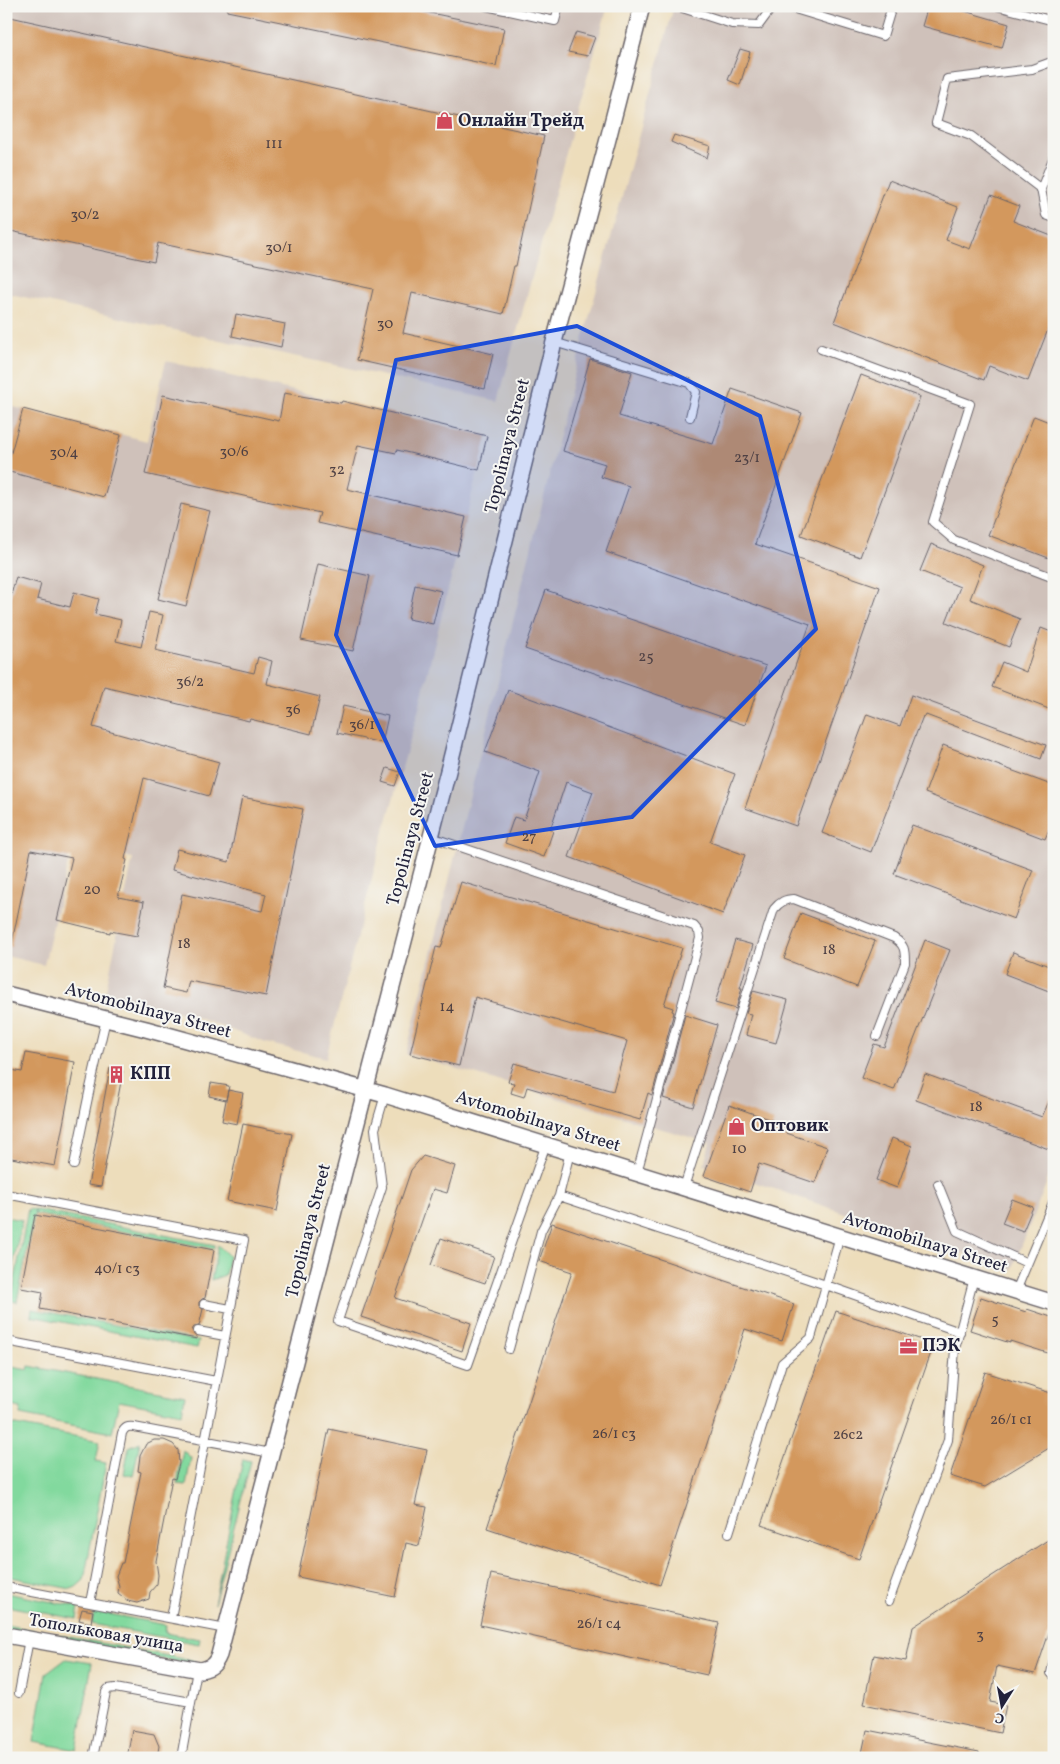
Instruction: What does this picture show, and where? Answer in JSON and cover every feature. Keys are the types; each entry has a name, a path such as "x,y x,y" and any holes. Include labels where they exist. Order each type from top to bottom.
{"street":[{"name":"Topolinaya Street","path":"199,1670 208,1669 215,1664 226,1629 364,1089 431,837 554,342 642,6"},
{"name":"Avtomobilnaya Street","path":"6,994 106,1019 385,1095 1054,1302"},
{"name":"Топольковая улица","path":"6,1635 199,1670"}],"lane":[{"path":"486,6 555,21 559,6"},
{"path":"676,6 732,24 759,25 773,6"},
{"path":"786,6 883,36 892,6"},
{"path":"997,6 1054,21"},
{"path":"1042,189 971,136 936,123 947,80 1032,69 1054,61"},
{"path":"1054,156 1042,189 1046,215 1054,218"},
{"path":"554,342 689,383 696,392 690,417"},
{"path":"820,349 970,404 933,522 954,540 1054,578"},
{"path":"431,837 694,926 699,932 700,938 637,1172"},
{"path":"684,1187 774,909 779,903 786,899 794,899 902,942 905,952 905,963 877,1036"},
{"path":"74,1165 106,1019"},
{"path":"385,1095 375,1129 382,1187 338,1321 468,1365 546,1144"},
{"path":"510,1350 541,1230 559,1196 570,1152"},
{"path":"938,1184 957,1231 1027,1263"},
{"path":"6,1194 244,1240 170,1618"},
{"path":"559,1196 960,1332"},
{"path":"1016,1291 1054,1200"},
{"path":"729,1533 782,1363 812,1338 840,1236"},
{"path":"889,1601 948,1440 955,1349 974,1278"},
{"path":"204,1304 230,1309"},
{"path":"198,1331 225,1336"},
{"path":"6,1340 216,1381"},
{"path":"90,1603 122,1433 125,1428 129,1426 271,1453"},
{"path":"6,1587 226,1629"},
{"path":"19,1693 29,1640"},
{"path":"1054,1659 1051,1673 1054,1676"},
{"path":"181,1758 199,1670"},
{"path":"94,1758 108,1689 115,1688 191,1702"}],"highlighted area":[{"path":"577,326 760,416 816,629 632,817 435,846 336,635 396,360"}],"shaded area":[{"path":"6,6 608,6 498,401 6,293"},
{"path":"674,6 1054,6 1054,1164 1012,1270 704,1165 710,1143 406,1054 580,351"},
{"path":"166,361 487,436 417,715 383,835 326,1058 266,1043 188,1014 105,995 133,858 72,845 44,965 6,956 6,405 147,441"}],"green space":[{"path":"28,1209 35,1210 17,1302 11,1301"},
{"path":"36,1210 215,1245 214,1249 35,1214"},
{"path":"6,1217 22,1220 6,1301"},
{"path":"218,1245 229,1256 225,1275 211,1280"},
{"path":"32,1309 199,1341 197,1348 31,1316"},
{"path":"6,1366 28,1370 29,1366 185,1396 182,1413 119,1401 112,1433 20,1415 21,1408 6,1405"},
{"path":"6,1423 100,1441 96,1461 106,1463 84,1580 76,1587 71,1589 6,1576"},
{"path":"140,1442 133,1476 124,1474 129,1447"},
{"path":"183,1450 191,1458 186,1485 177,1484"},
{"path":"243,1459 251,1461 214,1604"},
{"path":"6,1593 79,1607 77,1619 6,1606"},
{"path":"94,1611 166,1625 165,1633 200,1639 199,1644 92,1624"},
{"path":"6,1625 195,1661 194,1665 6,1630"},
{"path":"66,1659 92,1663 77,1750 34,1742 46,1674"}],"building":[{"path":"227,6 396,6 504,28 496,66 227,11"},
{"path":"928,6 947,6 1009,24 1002,48 922,26"},
{"path":"6,16 544,136 516,266 514,266 503,314 412,293 403,333 493,354 485,389 357,360 373,289 158,243 154,262 6,230"},
{"path":"576,32 595,37 588,56 568,52"},
{"path":"740,49 750,52 740,85 728,80"},
{"path":"674,135 710,146 707,158 671,142"},
{"path":"889,180 958,207 946,240 970,249 991,195 1019,206 1013,221 1054,237 1054,314 1028,381 989,366 984,380 834,322"},
{"path":"236,314 285,324 281,347 232,336"},
{"path":"590,359 632,372 619,416 713,444 732,389 802,413 755,544 880,587 796,826 745,808 810,624 606,552 629,486 601,477 605,464 563,451"},
{"path":"861,375 920,397 860,557 801,535"},
{"path":"284,393 341,403 342,401 487,436 479,470 397,450 396,453 358,445 347,489 466,517 457,555 317,523 320,513 145,474 163,395 279,421"},
{"path":"23,409 121,435 104,497 6,471"},
{"path":"1034,416 1054,424 1054,560 988,535"},
{"path":"181,504 210,511 186,606 158,599"},
{"path":"931,544 983,565 970,599 1020,619 1009,647 946,622 960,587 920,571"},
{"path":"318,564 370,576 353,651 301,640"},
{"path":"16,577 41,584 37,599 70,607 74,592 99,599 95,614 121,620 116,641 141,647 149,612 163,615 155,650 254,673 258,657 272,661 267,684 320,697 311,734 104,686 93,727 219,762 209,796 144,778 118,897 144,902 137,936 110,931 110,933 57,920 72,858 31,850 11,947 6,946 6,613"},
{"path":"415,585 441,591 433,624 408,619"},
{"path":"546,590 766,666 745,725 525,649"},
{"path":"1041,628 1054,633 1054,711 992,687 1002,662 1026,672"},
{"path":"508,690 735,774 710,842 745,855 723,914 569,857 593,792 566,782 550,830 553,831 544,857 505,843 514,817 524,820 540,772 485,752"},
{"path":"911,695 1046,745 1041,759 926,715 925,717 923,716 871,852 822,833 867,714 900,726"},
{"path":"343,706 388,716 382,743 337,733"},
{"path":"943,745 1054,786 1054,817 1045,839 925,793"},
{"path":"387,768 400,772 395,786 382,782"},
{"path":"242,797 303,809 266,996 189,981 186,993 163,988 182,894 262,911 266,894 172,870 177,849 229,862"},
{"path":"912,825 1033,870 1014,919 894,874"},
{"path":"461,882 682,948 664,1005 673,1008 672,1011 674,1012 652,1095 648,1093 640,1120 527,1087 524,1097 511,1093 514,1083 508,1082 514,1063 613,1091 627,1041 475,997 459,1066 410,1054 436,947 441,948"},
{"path":"801,913 875,941 857,987 784,959"},
{"path":"735,940 753,945 740,988 742,988 736,1009 715,1003"},
{"path":"925,940 950,950 894,1090 861,1078 874,1044 884,1047"},
{"path":"1013,952 1054,968 1054,993 1005,974"},
{"path":"753,991 788,1000 776,1043 746,1035 751,1014 746,1013"},
{"path":"685,1015 717,1025 693,1107 663,1098"},
{"path":"26,1053 75,1062 55,1166 6,1157 6,1069 22,1072"},
{"path":"110,1068 123,1071 101,1187 88,1185"},
{"path":"925,1074 1042,1117 1054,1090 1054,1151 916,1100"},
{"path":"211,1083 229,1086 226,1100 209,1096"},
{"path":"228,1090 243,1093 237,1124 222,1121"},
{"path":"729,1105 774,1121 772,1128 827,1147 815,1183 759,1164 750,1192 704,1176"},
{"path":"243,1124 292,1134 277,1211 227,1201"},
{"path":"892,1138 912,1146 897,1188 876,1180"},
{"path":"423,1156 455,1166 447,1193 433,1189 395,1298 471,1323 462,1351 361,1317 411,1170"},
{"path":"1012,1199 1033,1207 1023,1231 1002,1223"},
{"path":"35,1215 214,1250 205,1298 199,1302 199,1306 203,1309 199,1326 194,1327 192,1330 197,1339 40,1309 43,1292 21,1288"},
{"path":"552,1223 794,1304 782,1341 745,1329 660,1585 487,1528 572,1272 539,1261"},
{"path":"441,1238 494,1256 485,1283 431,1265"},
{"path":"981,1297 1026,1312 1027,1309 1054,1318 1054,1355 970,1330"},
{"path":"836,1311 934,1344 859,1559 761,1525"},
{"path":"985,1372 1054,1394 1054,1445 985,1487 950,1476"},
{"path":"329,1429 427,1450 415,1505 427,1507 419,1546 406,1543 395,1597 298,1577"},
{"path":"154,1440 164,1440 173,1444 178,1450 179,1464 175,1479 172,1478 156,1561 157,1584 150,1592 149,1599 137,1603 128,1601 118,1593 119,1586 116,1576 121,1563 123,1563 141,1472 138,1471 140,1456 146,1444"},
{"path":"1054,1536 1054,1618 1035,1674 997,1666 990,1702 1006,1705 1000,1733 864,1704 874,1655 906,1661 913,1627"},
{"path":"491,1574 719,1623 707,1675 480,1625"},
{"path":"82,1609 93,1611 91,1623 79,1620"},
{"path":"132,1730 154,1734 159,1746 157,1758 127,1758"},
{"path":"867,1730 979,1752 979,1758 861,1758"}],"place":[{"name":"Онлайн Трейд","path":"444,121"},
{"name":"КПП","path":"116,1074"},
{"name":"Оптовик","path":"737,1126"},
{"name":"ПЭК","path":"908,1346"}]}
